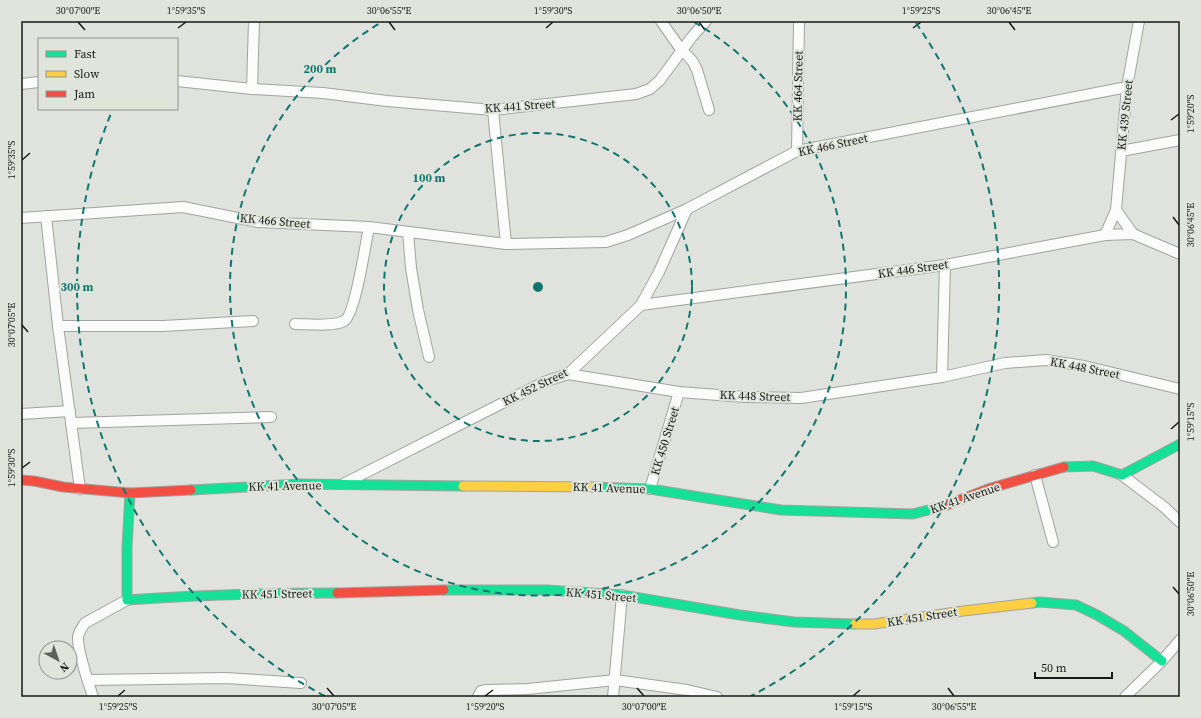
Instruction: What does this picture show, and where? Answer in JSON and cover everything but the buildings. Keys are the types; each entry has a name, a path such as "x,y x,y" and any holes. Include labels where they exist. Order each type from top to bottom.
{"street":[{"path":"252,89 254,21"},
{"path":"662,21 697,70 709,110"},
{"name":"KK 441 Street","path":"178,81 252,89 323,93 387,101 493,110 636,94 650,89 660,80 706,21"},
{"name":"KK 464 Street","path":"797,151 799,21"},
{"name":"KK 439 Street","path":"1105,235 1116,210 1127,86 1139,21"},
{"path":"21,84 38,82"},
{"name":"KK 466 Street","path":"21,218 183,207 258,222 369,226 506,244 606,242 628,235 687,209 797,151 1127,86"},
{"path":"493,110 506,244"},
{"path":"1121,151 1180,140"},
{"name":"KK 452 Street","path":"341,485 544,382 568,374 640,304 658,272 687,209"},
{"path":"1116,210 1133,234"},
{"path":"46,216 58,326 80,489"},
{"path":"295,324 332,324 346,320 350,314 354,300 369,226"},
{"path":"408,232 412,275 418,310 429,357"},
{"name":"KK 446 Street","path":"640,304 945,266 1105,235 1133,234 1180,254"},
{"path":"942,377 945,266"},
{"path":"58,326 163,326 252,321"},
{"name":"KK 448 Street","path":"568,374 680,392 745,397 801,398 942,377 1005,363 1046,360 1084,366 1180,389"},
{"name":"KK 450 Street","path":"650,489 680,392"},
{"path":"21,414 70,411"},
{"path":"71,423 271,417"},
{"path":"1180,444 1122,475 1164,507 1180,522"},
{"name":"KK 41 Avenue","path":"21,480 80,489 130,493 300,484 650,489 781,510 913,514 939,508 991,488 1067,466 1093,466 1122,475"},
{"path":"1035,475 1053,542"},
{"path":"93,697 79,646 78,636 85,623 127,600 127,547 130,493"},
{"name":"KK 451 Street","path":"127,600 250,594 347,593 426,590 547,590 622,595 740,615 794,622 860,624 874,624 1040,602 1076,605 1098,614 1124,631 1162,661"},
{"path":"613,697 622,595"},
{"path":"1125,697 1162,661 1180,640"},
{"path":"88,680 226,678 301,683"},
{"path":"481,694 614,680 687,690 717,697"}],"traffic: fast":[{"path":"1064,467 1093,466 1122,475 1180,444"},
{"path":"191,490 300,484 463,486"},
{"path":"592,487 650,489 781,510 913,514 947,505"},
{"path":"130,493 127,547 127,600 284,593 337,593"},
{"path":"444,590 547,590 622,595 740,615 794,622 855,624"},
{"path":"1032,603 1040,602 1076,605 1097,615 1124,631 1162,661"}],"traffic: slow":[{"path":"463,486 592,487"},
{"path":"855,624 874,624 1032,603"}],"traffic: jam":[{"path":"947,505 991,488 1064,467"},
{"path":"21,480 63,487 130,493 191,490"},
{"path":"337,593 444,590"}]}
